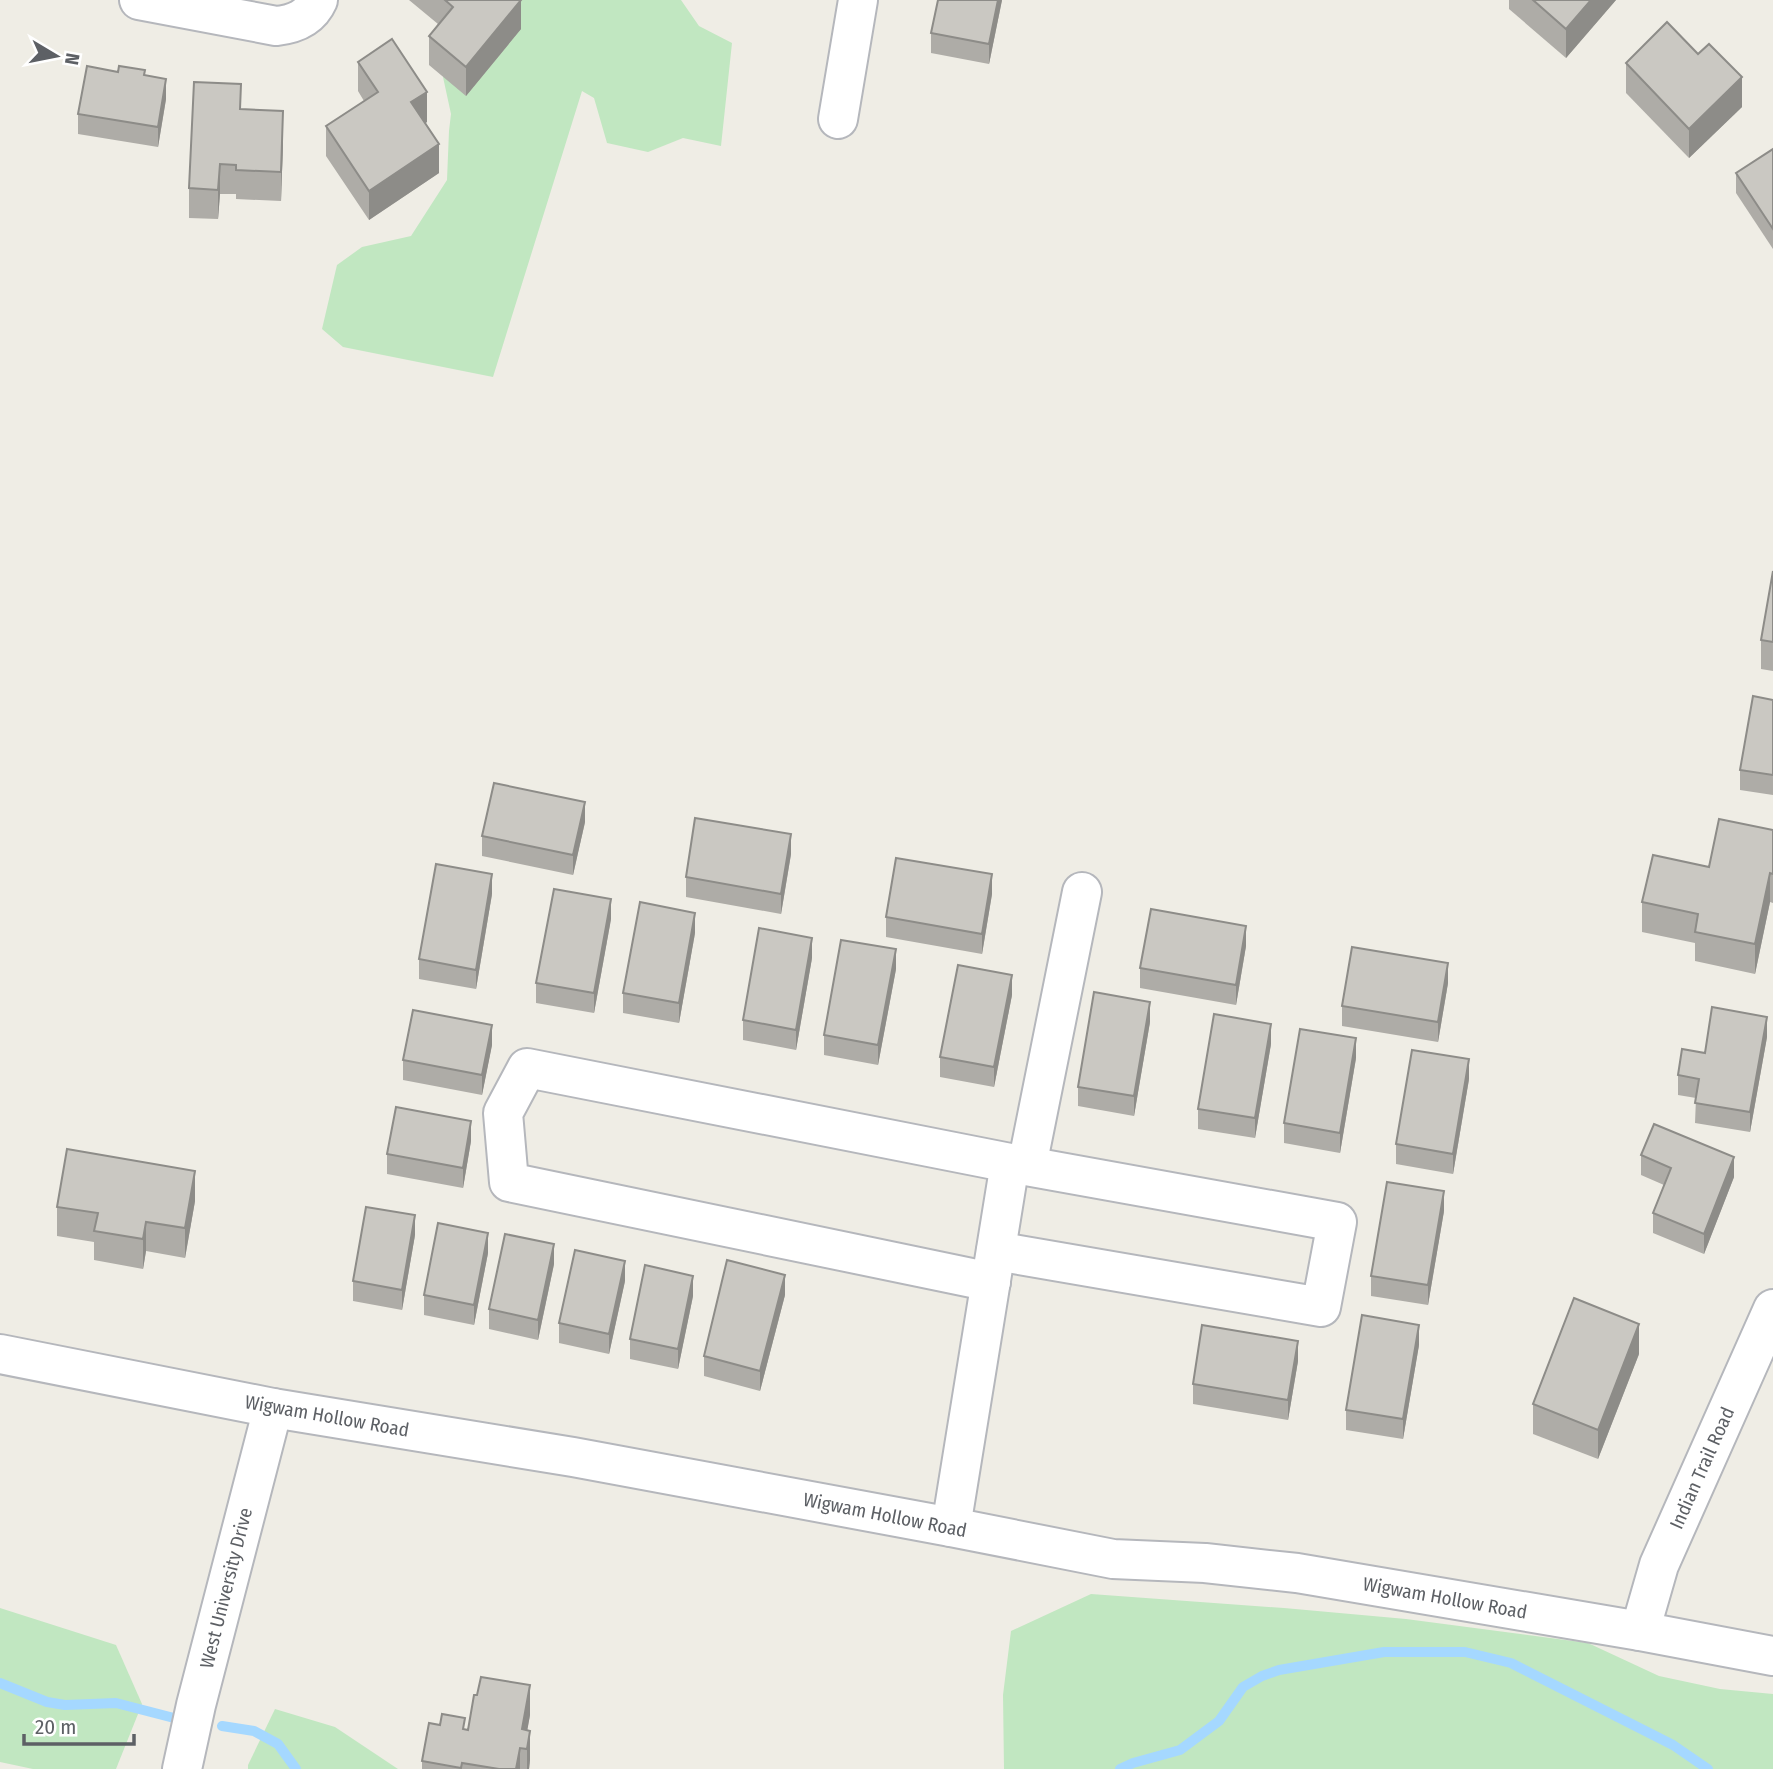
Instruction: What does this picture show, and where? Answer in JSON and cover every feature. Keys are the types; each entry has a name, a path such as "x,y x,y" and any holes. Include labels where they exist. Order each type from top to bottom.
{"street":[{"path":"139,0 276,26 291,24 306,17 318,0"},
{"path":"838,118 858,0"},
{"path":"951,1527 994,1267 1082,892"},
{"path":"527,1068 1019,1165 1337,1222 1321,1307 994,1267 509,1182 503,1113 527,1068"},
{"name":"Indian Trail Road","path":"1640,1631 1659,1565 1773,1308"},
{"name":"Wigwam Hollow Road","path":"0,1354 273,1408 573,1457 1113,1559 1205,1563 1297,1573 1773,1656"},
{"name":"West University Drive","path":"182,1769 273,1408"}],"green space":[{"path":"516,0 681,0 699,26 732,43 721,146 683,138 648,152 607,143 594,98 582,91 493,377 343,347 322,329 337,265 362,247 411,236 447,180 451,114 443,77"},
{"path":"1091,1594 1406,1619 1588,1643 1659,1676 1720,1689 1773,1694 1773,1769 1004,1769 1003,1695 1011,1631"},
{"path":"0,1608 116,1645 142,1704 116,1769 33,1769 0,1762"},
{"path":"275,1709 335,1727 398,1769 248,1769"}],"building":[{"path":"445,0 521,0 466,67 429,36 453,7"},
{"path":"938,0 998,0 989,44 931,33"},
{"path":"1533,0 1591,0 1566,29"},
{"path":"1667,22 1698,54 1709,44 1742,77 1689,129 1626,63"},
{"path":"392,39 427,92 411,102 439,144 369,191 326,126 378,92 358,62"},
{"path":"87,66 118,72 119,66 145,70 144,75 166,79 158,127 78,114"},
{"path":"194,82 241,84 240,109 283,111 281,172 236,170 236,165 220,164 218,190 189,188"},
{"path":"1773,149 1773,229 1736,173"},
{"path":"1773,571 1773,642 1761,640"},
{"path":"1753,696 1773,700 1773,775 1740,770"},
{"path":"494,783 585,802 573,855 482,836"},
{"path":"695,818 791,834 781,894 686,877"},
{"path":"1719,819 1773,830 1773,874 1770,873 1755,944 1695,932 1698,914 1642,902 1653,855 1709,867"},
{"path":"896,858 992,874 982,934 886,917"},
{"path":"436,864 492,874 476,970 419,959"},
{"path":"554,889 611,899 594,993 536,983"},
{"path":"640,902 695,913 679,1003 623,993"},
{"path":"1151,909 1246,926 1236,985 1140,968"},
{"path":"759,928 812,938 796,1030 743,1020"},
{"path":"841,940 896,949 878,1045 824,1035"},
{"path":"1352,947 1448,963 1438,1022 1342,1006"},
{"path":"958,965 1012,975 994,1067 940,1057"},
{"path":"1094,992 1150,1002 1134,1096 1078,1087"},
{"path":"1712,1007 1767,1017 1750,1112 1695,1103 1699,1079 1678,1075 1682,1049 1705,1053"},
{"path":"413,1010 492,1025 482,1075 403,1060"},
{"path":"1214,1014 1271,1024 1255,1118 1198,1109"},
{"path":"1300,1029 1356,1038 1340,1133 1284,1123"},
{"path":"1412,1050 1469,1059 1453,1154 1396,1144"},
{"path":"396,1107 471,1121 463,1168 387,1154"},
{"path":"1654,1124 1734,1157 1704,1234 1653,1213 1671,1168 1641,1155"},
{"path":"67,1149 195,1171 185,1228 146,1222 143,1239 94,1231 98,1213 57,1207"},
{"path":"1387,1182 1444,1191 1428,1285 1371,1276"},
{"path":"366,1207 415,1215 402,1290 353,1281"},
{"path":"438,1223 488,1233 474,1305 424,1295"},
{"path":"505,1234 554,1244 538,1320 489,1309"},
{"path":"575,1250 625,1261 609,1334 559,1323"},
{"path":"727,1260 785,1275 760,1371 704,1356"},
{"path":"645,1265 693,1276 678,1349 630,1339"},
{"path":"1574,1298 1639,1324 1598,1430 1533,1404"},
{"path":"1362,1315 1419,1325 1403,1419 1346,1410"},
{"path":"1202,1325 1298,1341 1288,1400 1193,1384"},
{"path":"481,1677 530,1685 522,1729 530,1731 527,1749 520,1748 516,1769 462,1763 461,1768 422,1761 429,1723 440,1725 442,1714 465,1718 463,1729 468,1730 474,1695 477,1695"}],"waterway":[{"path":"1120,1769 1180,1750 1219,1721 1243,1687 1262,1676 1279,1670 1384,1652 1465,1652 1511,1663 1673,1745 1708,1769"},
{"path":"0,1683 47,1702 65,1705 116,1703 174,1718"},
{"path":"222,1726 254,1731 278,1744 296,1769"}]}
